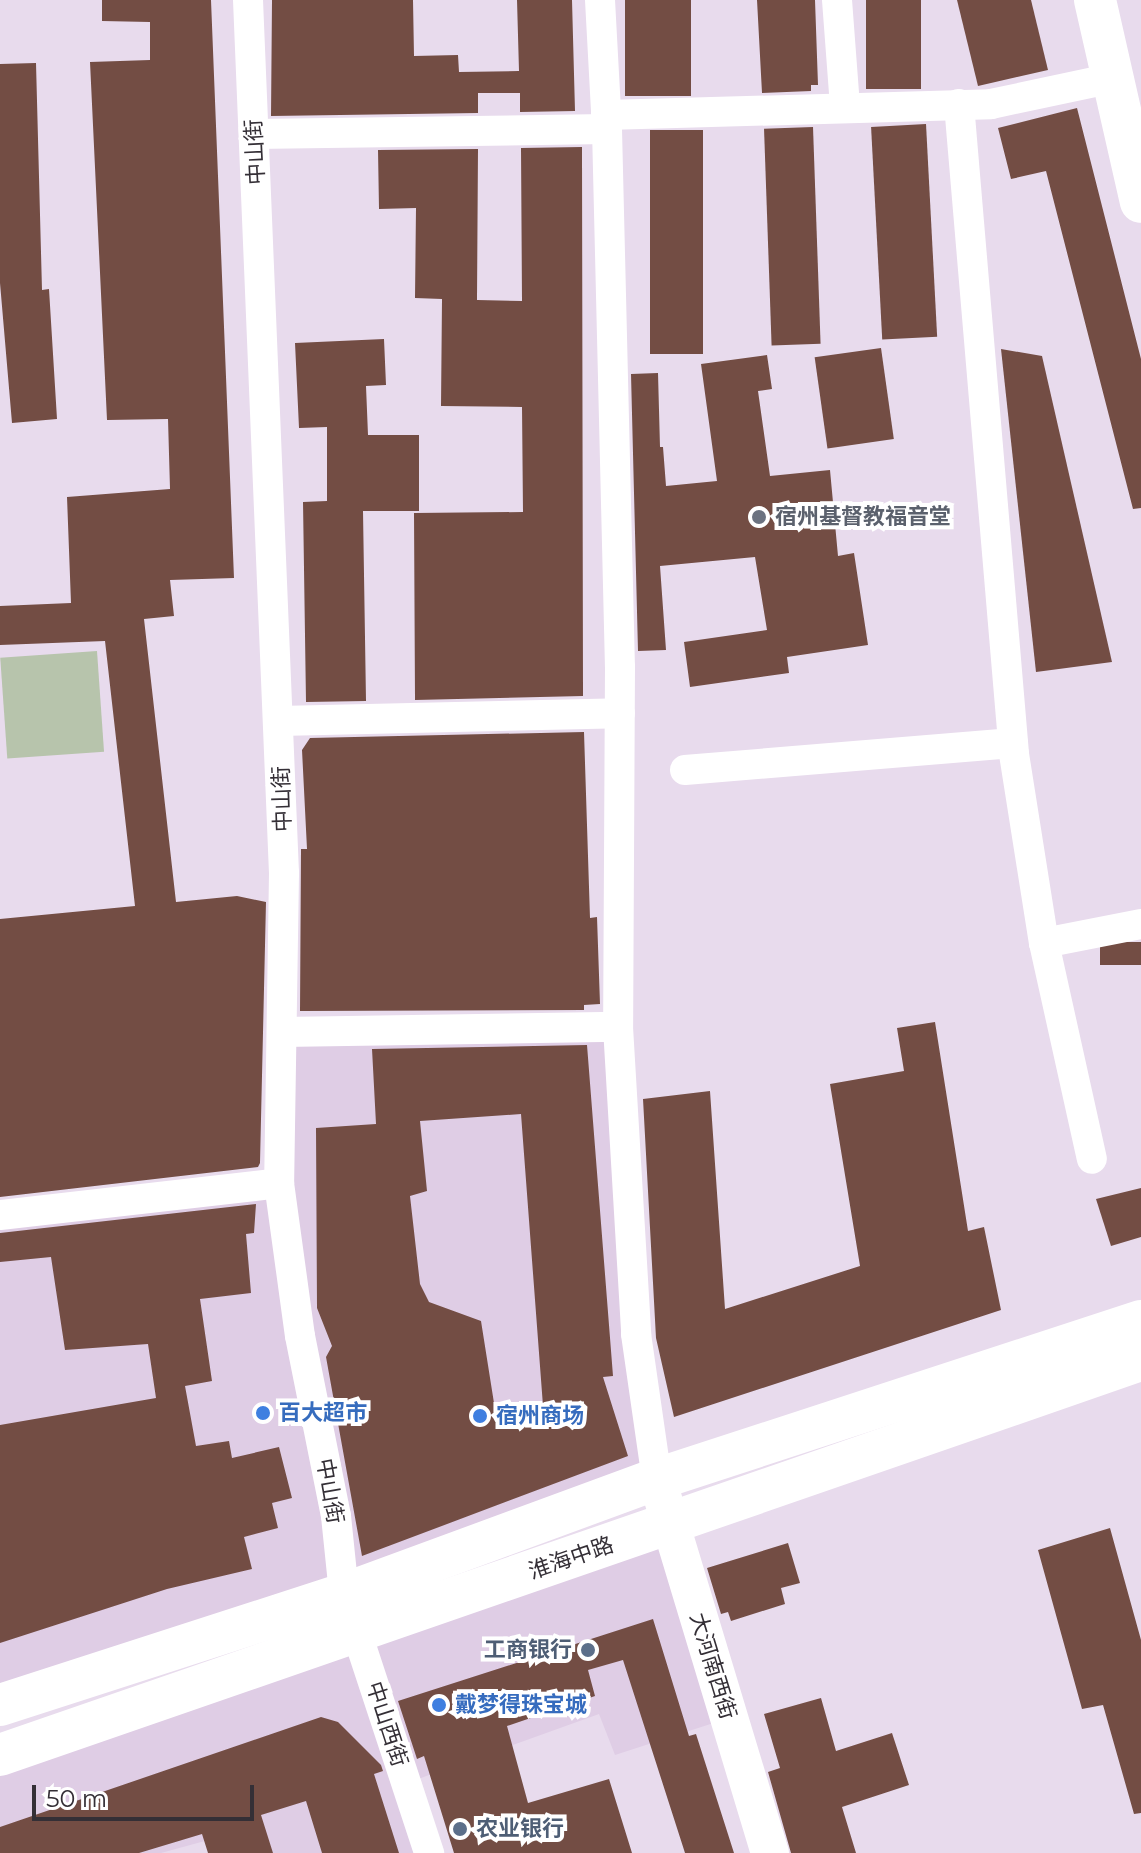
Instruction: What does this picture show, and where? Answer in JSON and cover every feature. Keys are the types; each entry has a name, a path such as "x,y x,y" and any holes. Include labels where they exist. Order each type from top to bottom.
{"main road":[{"path":"1095,0 1141,202"},
{"name":"淮海中路","path":"0,1755 351,1613 657,1479 1141,1321"},
{"name":"淮海中路","path":"0,1705 351,1613 670,1524 1141,1360"}],"street":[{"name":"中山街","path":"248,0 284,873 279,1183 300,1336 336,1516 351,1613"},
{"path":"600,0 607,122 620,713 618,1027 636,1334 657,1479"},
{"path":"837,0 845,107"},
{"path":"254,134 607,122 845,107 991,104 1113,78"},
{"path":"959,104 1013,743 1044,943 1092,1159"},
{"path":"279,721 620,713"},
{"path":"685,770 1013,743"},
{"path":"1044,943 1141,924"},
{"path":"282,1032 618,1027"},
{"path":"0,1215 279,1183"},
{"name":"大河南西街","path":"657,1479 770,1853"},
{"name":"中山西街","path":"351,1613 429,1853"}],"shaded area":[{"path":"618,1027 657,1479 0,1705 0,1215 279,1183 282,1032"},
{"path":"670,1524 729,1718 615,1755 599,1714 407,1783 429,1853 273,1853 263,1825 161,1853 0,1853 0,1755"}],"green space":[{"path":"97,651 104,752 7,759 0,658"}],"building":[{"path":"102,0 211,0 234,578 170,580 174,616 144,619 176,902 237,896 266,902 260,1163 258,1167 0,1197 0,919 135,906 105,641 0,645 0,606 71,603 67,497 170,489 168,419 107,420 90,62 150,60 150,22 102,21"},
{"path":"272,0 413,0 414,56 458,55 459,72 519,71 517,0 572,0 575,111 520,112 520,93 478,93 478,113 271,116"},
{"path":"625,0 691,0 691,96 625,96"},
{"path":"757,0 815,0 818,85 811,85 811,91 762,93"},
{"path":"866,0 921,0 921,89 866,89"},
{"path":"957,0 1031,0 1048,70 978,86"},
{"path":"36,63 42,290 49,289 57,419 12,423 0,283 0,64"},
{"path":"1077,108 1141,359 1141,508 1133,509 1046,171 1011,179 998,128"},
{"path":"926,124 937,337 882,340 871,127"},
{"path":"813,127 821,344 772,346 764,129"},
{"path":"650,130 703,130 703,354 650,354"},
{"path":"582,147 583,696 415,700 414,513 523,512 522,407 441,406 442,299 415,298 416,208 379,209 378,150 478,149 477,300 522,301 521,148"},
{"path":"384,339 386,385 366,386 368,435 419,435 419,511 363,511 366,701 306,702 303,502 327,501 327,427 299,428 295,343"},
{"path":"881,348 894,439 827,448 815,357"},
{"path":"1001,349 1042,356 1112,662 1036,672"},
{"path":"767,355 772,389 758,391 770,476 830,470 838,556 854,553 868,645 787,657 789,673 690,687 684,642 767,630 755,557 660,566 666,650 638,651 631,374 658,373 660,447 663,447 666,486 717,481 701,364"},
{"path":"584,732 590,918 597,917 600,1004 584,1005 584,1010 300,1011 301,849 307,849 302,750 310,738"},
{"path":"1100,942 1141,942 1141,965 1100,965"},
{"path":"935,1022 968,1231 984,1227 1001,1310 674,1417 656,1338 643,1099 710,1091 725,1309 860,1266 830,1084 904,1071 897,1028"},
{"path":"587,1045 613,1376 603,1377 628,1456 362,1556 326,1357 332,1346 317,1308 316,1128 376,1124 372,1049","holes":["521,1114 543,1406 497,1422 481,1321 429,1302 420,1284 410,1196 427,1191 420,1121"]},
{"path":"1141,1188 1141,1237 1111,1246 1096,1199"},
{"path":"256,1204 254,1233 246,1234 251,1293 200,1299 212,1381 185,1386 196,1446 229,1441 232,1458 279,1447 292,1498 272,1503 278,1528 244,1537 252,1569 167,1589 0,1643 0,1425 156,1398 148,1344 65,1350 51,1257 0,1262 0,1233"},
{"path":"1110,1528 1141,1640 1141,1813 1134,1814 1103,1705 1082,1709 1038,1550"},
{"path":"788,1543 800,1583 781,1588 785,1604 731,1621 728,1612 721,1614 707,1568"},
{"path":"653,1619 689,1736 696,1734 734,1853 685,1853 623,1660 588,1670 595,1696 507,1726 528,1803 609,1779 632,1853 454,1853 424,1756 417,1759 398,1701"},
{"path":"821,1698 836,1751 892,1733 909,1785 842,1807 856,1853 791,1853 768,1772 780,1768 764,1714"},
{"path":"321,1717 338,1722 381,1765 383,1771 374,1774 399,1853 322,1853 306,1801 261,1815 273,1853 208,1853 202,1834 139,1853 0,1853 0,1827"}],"place":[{"name":"宿州基督教福音堂","path":"759,517"},
{"name":"百大超市","path":"263,1413"},
{"name":"宿州商场","path":"480,1416"},
{"name":"工商银行","path":"588,1650"},
{"name":"戴梦得珠宝城","path":"439,1705"},
{"name":"农业银行","path":"460,1829"}]}
